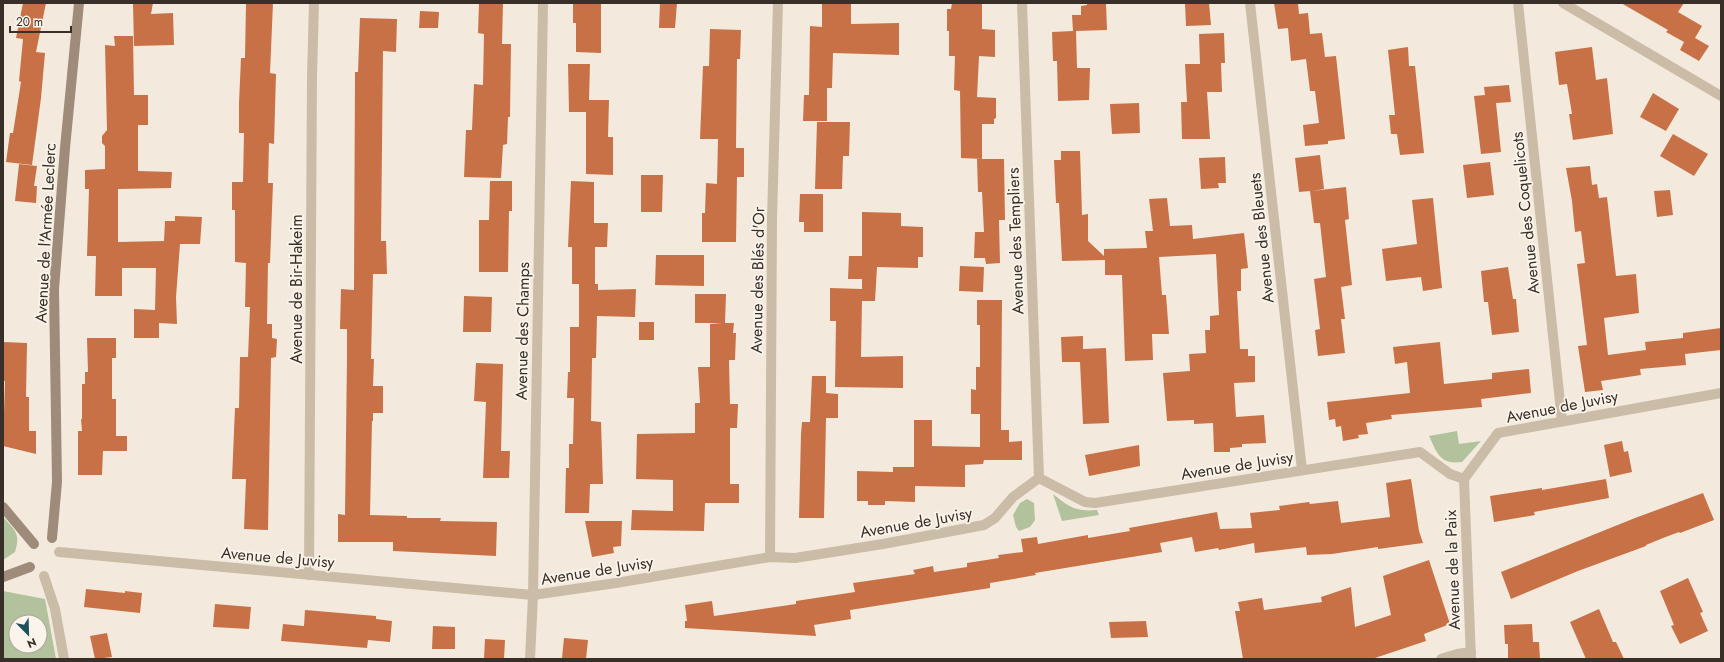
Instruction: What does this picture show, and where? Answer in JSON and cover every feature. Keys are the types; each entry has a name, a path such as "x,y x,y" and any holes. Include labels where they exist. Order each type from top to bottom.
{"street":[{"name":"Avenue de l'Armée Leclerc","path":"52,538 57,482 54,289 65,148 79,3"},
{"name":"Avenue de Bir-Hakeim","path":"309,575 312,76 314,3"},
{"name":"Avenue des Champs","path":"530,659 533,595 543,3"},
{"name":"Avenue des Blés d'Or","path":"770,557 772,219 778,3"},
{"name":"Avenue des Templiers","path":"1022,3 1039,478"},
{"name":"Avenue des Bleuets","path":"1250,3 1302,470"},
{"name":"Avenue des Coquelicots","path":"1518,3 1562,421"},
{"path":"1563,3 1721,96"},
{"name":"Avenue de Juvisy","path":"60,552 533,595 616,583 770,557 802,557 883,544 984,525 995,518 1013,497 1039,478 1085,502 1095,503 1420,452 1450,474 1464,479 1498,434 1562,421 1721,393"},
{"name":"Avenue de la Paix","path":"1464,479 1471,656"},
{"path":"3,507 34,544"},
{"path":"3,577 30,567"},
{"path":"44,576 55,610 64,659"},
{"path":"1441,659 1457,654 1471,656"}],"green space":[{"path":"1457,431 1459,444 1481,441 1462,462 1449,462 1440,456 1429,436"},
{"path":"1053,494 1073,508 1097,510 1099,515 1062,521"},
{"path":"1027,499 1034,503 1035,520 1030,527 1019,531 1016,527 1013,515 1020,503"},
{"path":"3,517 16,533 17,546 15,552 3,560"},
{"path":"3,591 45,599 48,614 8,614 8,654 48,654 48,615 56,659 3,659"}],"building":[{"path":"23,3 46,3 36,52 45,53 41,98 32,165 6,162 10,133 13,133 21,82 19,81 23,39 16,38"},
{"path":"133,3 153,3 151,14 173,13 174,45 134,46"},
{"path":"246,3 273,3 270,73 276,74 274,144 269,143 268,183 273,183 270,263 268,263 267,324 272,324 272,338 277,339 276,357 271,358 268,530 244,529 246,479 232,479 235,408 239,408 240,357 248,357 250,307 245,307 246,263 235,262 235,210 232,210 232,182 243,182 244,133 239,133 239,103 241,58 245,58"},
{"path":"479,3 503,3 502,44 511,44 510,117 508,117 507,144 503,145 501,178 464,177 466,130 472,130 474,84 483,85 484,34 478,33"},
{"path":"573,3 601,3 601,53 576,52 576,23 573,23"},
{"path":"660,3 677,3 675,28 659,28"},
{"path":"822,3 851,3 851,24 899,23 899,55 833,53 832,88 827,88 827,121 803,121 804,95 809,95 810,26 822,27"},
{"path":"952,3 982,3 982,29 995,30 995,57 979,56 977,97 996,98 996,118 994,119 994,124 982,124 982,159 961,158 960,91 954,90 955,56 949,56 949,31 947,31 947,9 951,9"},
{"path":"1087,3 1106,3 1107,30 1076,31 1077,68 1090,68 1089,100 1058,101 1057,61 1053,61 1052,32 1073,31 1072,15 1081,15 1081,6 1087,5"},
{"path":"1185,3 1209,3 1211,25 1186,26"},
{"path":"1274,3 1298,3 1299,14 1308,13 1310,34 1322,33 1325,57 1336,56 1345,139 1328,141 1328,144 1305,146 1303,125 1319,123 1315,91 1310,91 1306,59 1291,61 1288,28 1278,29"},
{"path":"1621,3 1684,3 1678,12 1702,26 1695,38 1709,46 1699,61 1680,50 1684,42 1666,32 1668,30"},
{"path":"420,11 439,12 438,28 419,28"},
{"path":"360,18 397,19 396,52 383,51 381,241 386,241 387,274 373,274 371,359 374,359 373,386 383,386 383,413 373,413 370,515 407,516 407,518 441,518 440,521 497,522 496,556 393,551 393,542 338,542 338,514 345,515 347,357 347,329 340,329 341,289 354,290 355,72 358,72"},
{"path":"710,29 741,30 740,59 737,59 736,148 744,148 744,177 737,177 736,242 702,242 702,213 705,213 706,183 717,184 718,139 700,139 703,66 709,66"},
{"path":"1224,33 1225,63 1221,63 1222,92 1207,92 1210,139 1182,139 1181,102 1187,102 1185,64 1200,64 1199,34"},
{"path":"114,36 133,36 134,95 148,95 148,125 138,125 138,171 172,172 171,188 118,189 118,242 164,241 165,221 175,221 175,216 202,217 200,244 180,244 176,297 177,324 159,323 159,338 134,338 134,309 155,310 156,268 122,268 122,296 95,296 96,256 87,256 89,189 85,189 85,170 105,169 105,146 102,143 102,136 107,130 105,45 115,46"},
{"path":"1408,47 1409,66 1415,66 1424,153 1400,155 1397,134 1391,134 1389,115 1395,115 1388,50"},
{"path":"1592,47 1596,80 1607,78 1613,134 1573,140 1569,114 1572,114 1567,84 1559,85 1555,52"},
{"path":"568,64 590,64 589,100 609,100 608,137 613,137 613,175 586,174 586,112 569,112"},
{"path":"1509,85 1511,102 1496,103 1501,152 1481,154 1474,96 1485,95 1484,87"},
{"path":"1653,93 1679,109 1666,131 1640,117"},
{"path":"1139,103 1140,133 1112,134 1110,104"},
{"path":"817,122 850,122 849,156 843,156 842,189 815,189"},
{"path":"1673,134 1708,154 1694,176 1660,156"},
{"path":"1061,151 1080,151 1082,215 1088,214 1088,241 1104,256 1104,249 1147,248 1145,231 1153,231 1149,199 1167,198 1170,226 1192,225 1193,239 1244,233 1248,268 1241,269 1241,291 1237,291 1240,349 1248,349 1248,356 1255,356 1255,382 1234,383 1236,417 1264,415 1266,443 1242,444 1242,447 1230,448 1230,452 1214,452 1213,423 1194,424 1194,420 1167,421 1163,373 1190,371 1189,354 1206,353 1205,330 1210,330 1210,316 1219,315 1216,254 1159,257 1162,295 1166,295 1169,334 1152,334 1153,360 1125,361 1122,275 1105,275 1105,260 1062,261 1059,203 1056,203 1054,160 1061,160"},
{"path":"1320,155 1324,189 1312,191 1346,187 1349,219 1345,220 1352,285 1341,287 1345,319 1341,319 1345,353 1318,356 1315,330 1320,329 1314,279 1326,277 1320,223 1314,223 1310,191 1299,192 1295,158"},
{"path":"1225,157 1226,183 1218,183 1219,188 1201,189 1199,158"},
{"path":"977,159 1004,159 1005,220 999,220 1000,263 986,264 985,258 974,258 975,232 984,232 982,192 978,192"},
{"path":"1490,162 1494,195 1467,198 1463,165"},
{"path":"19,164 37,166 34,186 37,186 36,203 15,201"},
{"path":"1590,166 1592,185 1597,184 1599,198 1607,197 1616,276 1636,274 1639,313 1604,318 1608,355 1646,350 1645,342 1683,338 1683,333 1721,328 1721,350 1685,354 1686,365 1640,369 1641,375 1601,381 1603,390 1585,392 1578,346 1587,345 1577,264 1585,263 1581,231 1575,232 1572,201 1566,168"},
{"path":"641,175 663,175 662,212 641,212"},
{"path":"490,181 512,181 512,211 509,211 508,272 479,272 479,220 489,220"},
{"path":"571,181 594,182 594,223 608,223 607,247 595,247 595,284 598,284 598,290 636,289 635,317 597,316 596,358 592,358 591,421 601,422 603,484 590,484 589,513 565,513 566,468 569,468 569,444 573,444 574,398 567,398 568,372 570,372 570,327 579,327 579,284 572,284 572,247 568,247"},
{"path":"1670,190 1673,215 1657,217 1654,191"},
{"path":"800,194 823,194 823,232 804,232 804,222 799,222"},
{"path":"1433,198 1442,288 1423,291 1421,277 1386,281 1382,249 1417,244 1412,200"},
{"path":"862,212 901,213 901,226 923,227 923,257 918,257 918,268 877,267 875,301 862,301 861,357 903,356 903,388 835,387 836,321 830,321 830,288 862,289 862,279 848,279 849,256 862,256"},
{"path":"656,255 704,255 704,286 655,285"},
{"path":"960,266 984,267 983,292 959,291"},
{"path":"1508,267 1513,299 1516,299 1519,332 1492,335 1488,302 1484,302 1481,271"},
{"path":"695,294 726,294 725,323 734,323 733,333 736,333 735,360 729,360 730,404 738,404 737,428 730,428 730,484 739,484 739,503 705,503 704,531 631,530 632,510 673,511 673,480 636,479 637,434 695,433 695,403 700,403 698,367 710,367 710,324 722,323 695,323"},
{"path":"464,296 492,297 491,332 463,332"},
{"path":"977,300 1002,300 1001,430 1009,430 1009,442 1022,441 1022,460 984,460 983,464 965,465 965,487 915,486 915,502 885,501 885,505 868,505 868,501 857,501 857,471 893,472 893,467 914,467 914,420 932,420 932,446 980,447 980,414 971,414 971,389 976,390 976,367 980,367 980,325 977,325"},
{"path":"639,322 654,322 654,340 639,340"},
{"path":"1083,336 1083,349 1106,348 1109,423 1083,424 1080,362 1062,362 1061,337"},
{"path":"87,338 116,338 116,358 112,358 112,399 116,399 116,436 127,436 127,451 103,451 102,475 78,475 78,431 82,431 82,384 85,384 85,372 88,372"},
{"path":"3,342 27,343 26,397 29,397 29,431 36,431 36,454 3,446 5,381 3,381"},
{"path":"1440,342 1444,384 1492,379 1492,373 1529,369 1531,393 1481,399 1482,407 1391,415 1392,419 1366,423 1368,434 1358,435 1359,438 1343,441 1341,426 1336,427 1335,419 1329,420 1327,402 1410,393 1407,362 1395,364 1393,347"},
{"path":"476,363 503,364 501,451 510,451 509,478 483,478 486,402 474,401"},
{"path":"812,376 826,376 826,393 838,394 838,418 826,418 824,518 799,518 802,422 810,422"},
{"path":"1622,441 1624,452 1628,451 1632,472 1610,477 1604,445"},
{"path":"1139,445 1140,466 1089,476 1085,455"},
{"path":"1411,479 1419,531 1423,543 1378,549 1378,547 1332,554 1307,555 1306,547 1255,553 1254,543 1219,550 1218,548 1195,552 1192,537 1160,543 1162,552 1035,573 1036,575 990,583 990,588 850,610 851,619 814,625 816,636 685,628 685,621 687,621 685,605 712,601 714,616 796,604 796,601 855,592 853,583 915,574 913,570 933,566 934,572 967,567 967,563 999,558 998,555 1023,552 1021,539 1037,537 1038,544 1088,535 1088,538 1130,531 1129,528 1217,512 1220,529 1252,528 1250,513 1280,510 1279,506 1309,502 1310,504 1338,501 1341,523 1390,517 1386,483"},
{"path":"1606,479 1609,498 1534,512 1535,515 1494,522 1490,496 1542,488 1542,490"},
{"path":"1703,493 1714,520 1578,571 1511,599 1501,572 1635,518"},
{"path":"585,521 622,521 621,546 613,547 614,553 592,557"},
{"path":"1429,560 1450,624 1424,634 1426,641 1372,659 1243,659 1235,611 1240,611 1238,602 1262,598 1264,610 1322,602 1321,597 1351,587 1355,627 1391,615 1383,576"},
{"path":"1688,578 1703,612 1700,613 1708,631 1680,644 1671,626 1674,625 1660,591"},
{"path":"86,589 125,593 125,591 142,593 140,613 84,607"},
{"path":"215,604 251,607 249,629 213,627"},
{"path":"1599,609 1613,642 1616,642 1624,659 1586,659 1570,622"},
{"path":"305,610 376,616 376,619 392,621 390,642 368,640 367,648 281,641 283,624 304,626"},
{"path":"1146,621 1148,637 1111,638 1109,622"},
{"path":"1532,624 1533,642 1539,642 1540,659 1508,659 1508,644 1505,644 1504,625"},
{"path":"433,626 455,627 455,649 432,649"},
{"path":"107,633 112,657 95,659 90,636"},
{"path":"564,638 588,640 586,659 562,658"},
{"path":"485,639 505,640 504,659 484,659"}]}
